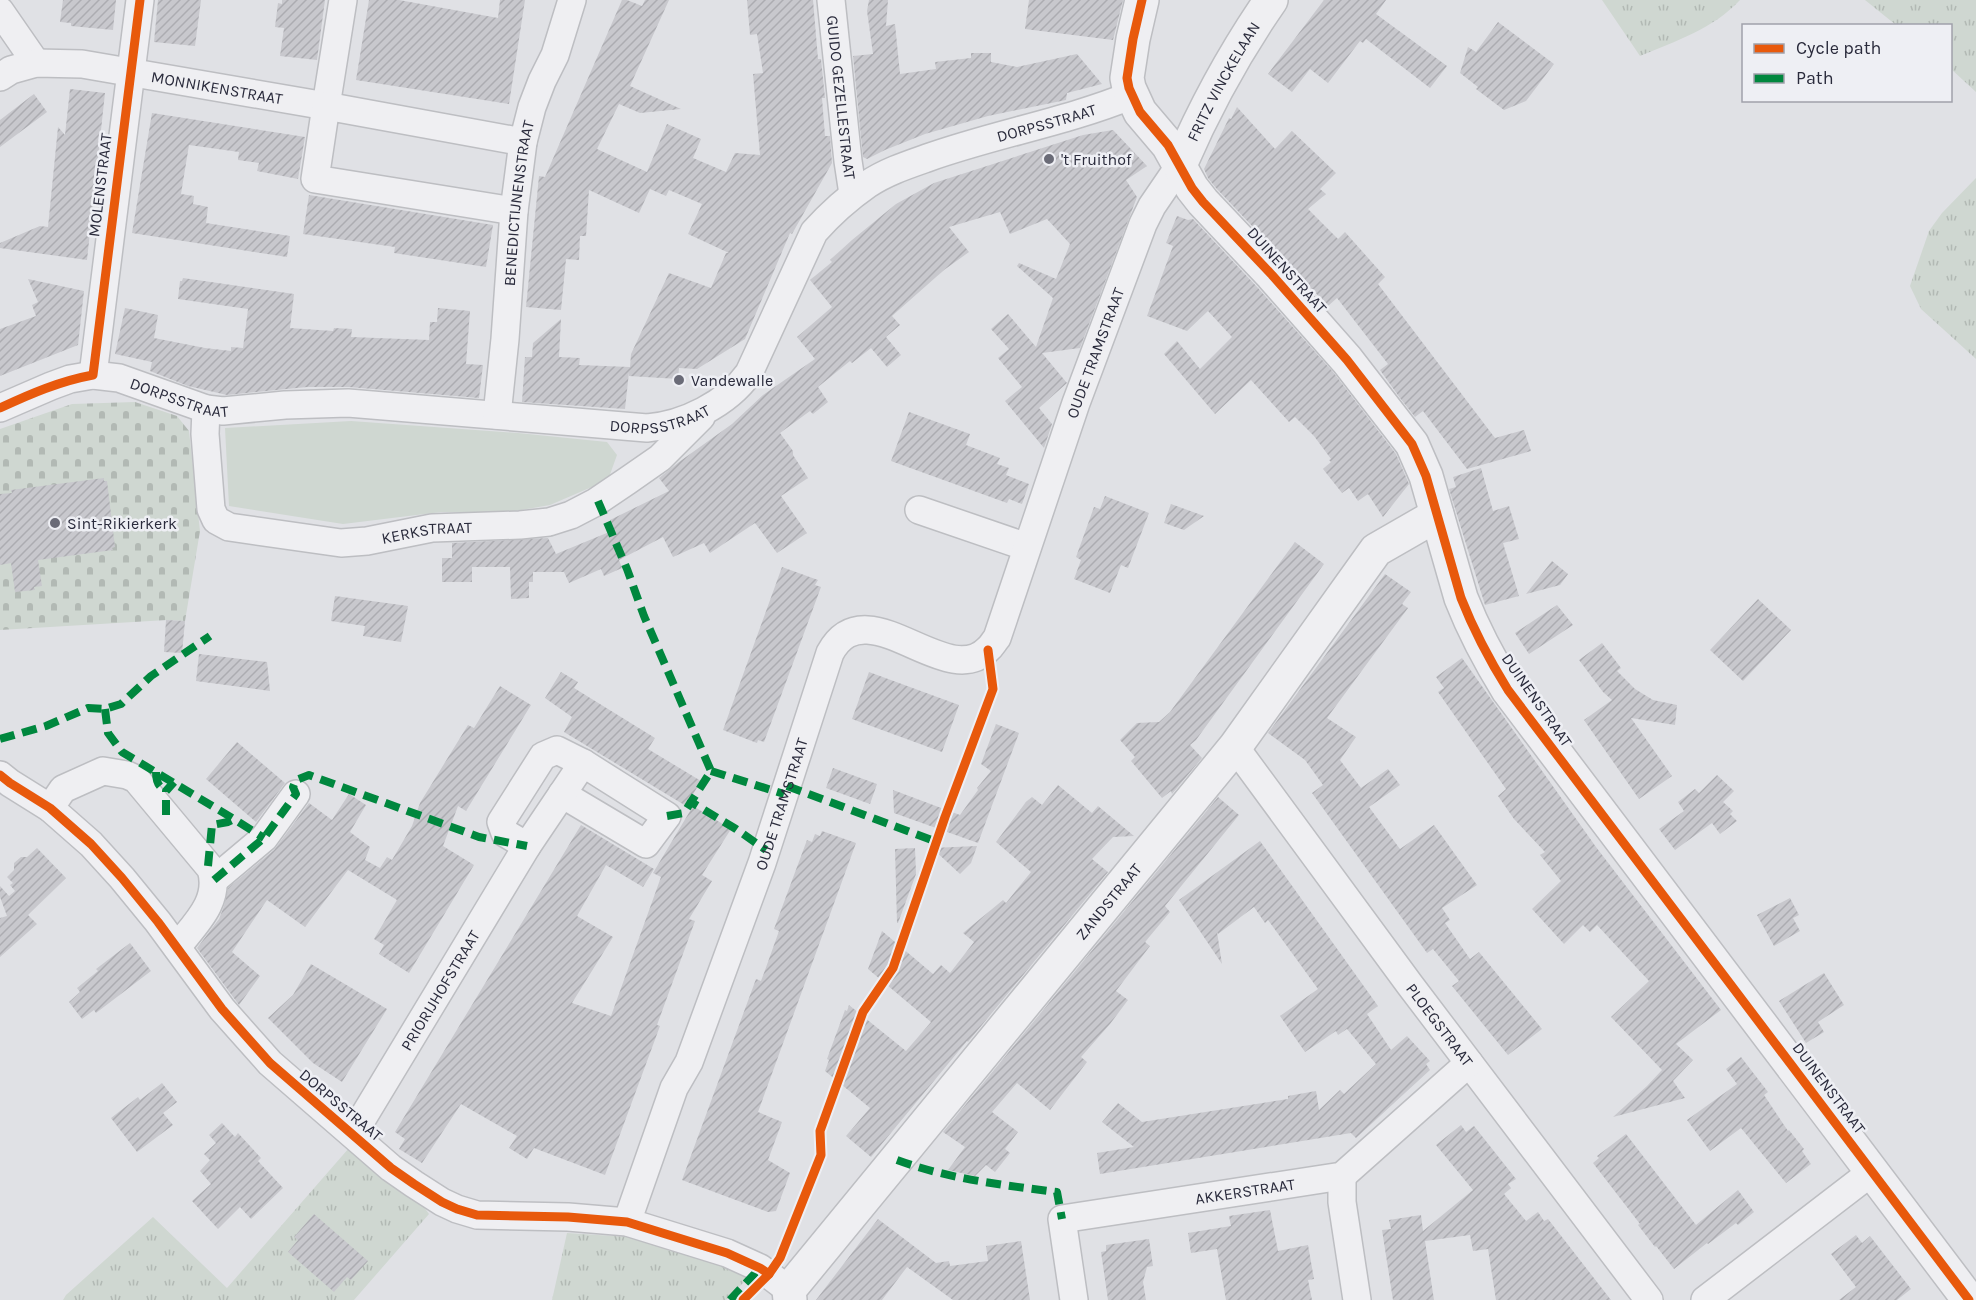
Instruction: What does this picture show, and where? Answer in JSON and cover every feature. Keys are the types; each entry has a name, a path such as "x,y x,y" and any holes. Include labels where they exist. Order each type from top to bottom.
{"street":[{"name":"MOLENSTRAAT","path":"93,375 140,0"},
{"path":"343,0 315,179 514,211"},
{"name":"BENEDICTIJNENSTRAAT","path":"497,415 514,211 524,142 532,107 555,54 572,0"},
{"name":"GUIDO GEZELLESTRAAT","path":"831,0 853,194"},
{"path":"1132,96 1127,78 1128,64 1142,0"},
{"name":"FRITZ VINCKELAAN","path":"1180,165 1222,78 1271,0"},
{"path":"0,11 36,63"},
{"name":"MONNIKENSTRAAT","path":"0,77 11,70 36,63 82,64 524,142"},
{"name":"DORPSSTRAAT","path":"0,408 51,386 93,375 119,378 206,410 223,411 285,405 348,403 647,428 663,426 683,420 713,405 737,388 749,374 814,232 853,194 900,168 959,146 1082,114 1132,96"},
{"name":"DUINENSTRAAT","path":"1132,96 1140,112 1168,145 1192,188 1203,202 1280,283 1401,428 1419,458 1468,616 1508,690 1969,1300"},
{"name":"OUDE TRAMSTRAAT","path":"627,1222 674,1088 689,1062 762,863 830,652 836,641 845,633 858,629 873,629 946,658 963,660 988,650 997,638 1076,403 1143,224 1152,206 1180,165"},
{"name":"KERKSTRAAT","path":"206,410 205,434 211,509 216,520 229,527 341,543 368,541 432,528 539,523 571,515 596,502 660,458 713,405"},
{"path":"919,510 1027,547"},
{"name":"ZANDSTRAAT","path":"790,1295 1234,747 1376,550 1437,514"},
{"name":"PLOEGSTRAAT","path":"1234,747 1649,1300"},
{"path":"527,846 505,833 501,822 543,756 557,750 583,763 666,816 646,844 562,794"},
{"name":"PRIORIJHOFSTRAAT","path":"353,1134 527,846 583,763"},
{"path":"50,808 63,789 103,771 136,779 211,869 214,880 210,903 177,947"},
{"name":"DORPSSTRAAT","path":"3,784 50,808 91,844 122,878 177,947 222,1009 270,1063 391,1168 414,1184 457,1209 477,1215 627,1222 727,1253 760,1268 790,1295"},
{"path":"214,880 264,838 296,794"},
{"path":"1357,1300 1342,1202 1342,1176 1469,1063"},
{"path":"1705,1300 1873,1171"},
{"name":"AKKERSTRAAT","path":"1074,1300 1062,1219 1342,1176"}],"green space":[{"path":"1602,0 1740,0 1706,27 1640,56"},
{"path":"1865,0 1976,0 1976,92 1952,70 1952,24 1895,24"},
{"path":"1976,178 1976,359 1921,309 1910,286 1929,231 1942,213"},
{"path":"135,402 177,416 189,431 200,531 185,621 167,620 0,630 0,429 72,404"},
{"path":"351,421 607,442 617,455 608,480 550,505 504,513 441,512 343,524 229,506 225,428"},
{"path":"349,1148 421,1203 429,1214 354,1300 63,1300 153,1217 227,1288"},
{"path":"567,1233 629,1237 700,1257 749,1277 726,1300 552,1300"}],"building":[{"path":"63,0 116,0 113,30 71,26 71,23 60,22"},
{"path":"158,0 201,0 195,46 154,42"},
{"path":"282,0 325,0 317,60 280,56 284,28 275,27 278,3 282,4"},
{"path":"369,0 399,0 498,18 500,0 525,0 509,104 356,80"},
{"path":"622,0 642,6 645,0 669,0 630,86 681,109 640,113 619,104 597,149 647,172 667,124 701,139 693,158 726,172 735,153 760,155 753,74 763,73 757,34 750,35 747,0 813,0 818,59 821,59 825,98 822,98 825,136 830,136 832,163 792,234 790,233 745,339 697,369 679,368 678,379 629,376 629,372 625,409 522,402 525,357 532,357 533,343 561,319 559,357 580,358 579,365 630,367 631,354 669,273 711,288 726,253 729,253 688,234 702,204 669,190 666,196 650,189 639,213 589,190 586,236 580,236 579,260 566,259 561,310 526,307 539,176 545,177"},
{"path":"869,0 888,0 886,26 895,24 900,74 936,69 935,62 971,58 971,53 991,53 991,62 1017,67 1077,54 1102,84 1067,93 1066,100 988,116 925,134 867,159 863,157 853,56 873,54 867,11"},
{"path":"1029,0 1123,0 1113,40 1025,29"},
{"path":"1324,0 1386,0 1376,14 1447,66 1430,88 1366,39 1363,43 1360,41 1328,83 1310,69 1292,92 1268,74"},
{"path":"1498,22 1554,64 1526,101 1504,110 1476,89 1478,87 1460,73 1468,47 1476,52"},
{"path":"70,89 105,93 87,260 0,248 0,243 40,226 48,227 58,127 65,135"},
{"path":"34,94 47,112 0,147 0,120"},
{"path":"1237,107 1275,149 1292,131 1336,173 1320,189 1326,194 1308,209 1338,239 1345,232 1385,277 1378,284 1495,438 1524,430 1531,451 1467,469 1423,411 1415,417 1400,398 1380,370 1388,364 1337,298 1328,306 1216,188 1204,169 1229,118 1231,119"},
{"path":"152,113 305,137 298,179 257,171 259,163 238,160 239,152 189,145 181,194 194,196 193,204 208,207 206,223 290,236 287,257 132,233"},
{"path":"1113,130 1147,166 1126,180 1137,197 1080,348 1042,353 1067,383 1039,408 1052,424 1044,448 1005,401 1022,387 998,358 1009,349 991,329 1008,314 1036,347 1053,298 1017,266 1019,263 1056,279 1070,244 1047,219 1010,234 1000,212 949,227 969,252 944,270 892,316 900,325 886,337 901,355 887,367 871,348 852,363 850,361 818,387 828,402 813,414 810,411 780,433 808,478 781,496 807,533 777,553 755,523 710,553 704,543 673,557 663,537 619,560 622,568 604,576 601,569 569,583 564,572 533,572 533,582 529,582 529,598 511,599 510,567 472,567 472,582 442,582 442,558 452,558 452,543 548,538 556,554 614,530 610,520 669,491 659,478 732,424 763,395 815,359 797,337 832,307 810,280 832,262 830,260 852,240 896,204 934,183 1083,135"},
{"path":"309,195 493,225 486,267 394,253 395,247 303,234"},
{"path":"1177,216 1188,220 1193,219 1258,288 1333,372 1396,454 1409,484 1383,517 1368,494 1358,501 1349,488 1342,493 1323,469 1331,462 1329,460 1331,459 1314,436 1295,417 1289,422 1251,380 1215,414 1164,354 1177,341 1200,369 1232,337 1208,311 1187,331 1147,316 1173,246 1166,243"},
{"path":"183,278 294,294 290,328 333,331 334,328 352,329 351,337 429,340 430,322 437,322 438,308 470,311 466,364 483,365 479,398 349,387 307,387 227,395 188,386 150,371 152,362 115,354 125,308 158,315 154,338 231,351 231,347 243,348 248,309 178,299 180,281"},
{"path":"28,279 84,291 78,345 0,376 0,329 36,316 32,305 38,302"},
{"path":"909,412 970,434 966,445 1000,458 997,464 1009,468 1006,475 1029,484 1022,504 1009,499 1007,503 891,461"},
{"path":"1481,468 1493,511 1509,506 1519,539 1503,543 1519,596 1485,605 1449,489 1456,487 1453,477"},
{"name":"Sint-Rikierkerk","path":"104,478 104,481 107,481 115,547 112,548 113,550 38,560 42,586 34,587 35,590 15,592 11,563 0,565 0,494 12,493 11,490"},
{"path":"1105,496 1149,513 1128,568 1121,565 1110,593 1074,579 1081,560 1076,557 1094,507 1100,509"},
{"path":"1171,504 1204,516 1184,530 1164,523"},
{"path":"1295,542 1324,564 1196,740 1190,745 1202,758 1172,794 1171,791 1162,798 1131,761 1135,757 1120,740 1137,723 1159,722 1170,712"},
{"path":"1552,561 1568,574 1560,585 1526,594"},
{"path":"782,567 818,580 815,585 821,587 764,742 758,740 757,743 723,730"},
{"path":"1385,574 1411,592 1402,604 1408,608 1327,718 1356,737 1340,760 1361,788 1388,769 1400,785 1369,807 1400,849 1434,825 1477,885 1442,908 1450,920 1445,923 1470,959 1479,952 1542,1029 1508,1055 1452,986 1459,981 1433,949 1427,953 1312,793 1323,785 1305,760 1268,733"},
{"path":"335,596 408,606 401,642 363,636 365,626 331,621"},
{"path":"1758,599 1791,630 1743,681 1710,650"},
{"path":"1557,605 1573,625 1529,654 1515,633"},
{"path":"166,620 185,621 182,653 164,652"},
{"path":"1602,643 1621,668 1617,671 1635,689 1653,700 1677,705 1675,725 1631,718 1672,776 1639,799 1584,720 1612,700 1603,692 1579,660"},
{"path":"199,654 267,662 270,691 196,681"},
{"path":"1462,658 1596,847 1721,1010 1676,1044 1693,1060 1673,1081 1685,1098 1613,1117 1662,1070 1611,1017 1649,981 1597,925 1590,932 1583,925 1564,944 1532,909 1561,881 1540,855 1545,852 1514,819 1498,796 1506,789 1438,692 1444,688 1436,677"},
{"path":"561,672 578,682 574,688 655,738 648,749 701,781 686,806 564,732 572,717 545,698"},
{"path":"869,672 959,705 942,752 852,719"},
{"path":"500,686 531,705 466,811 458,806 443,846 474,865 409,973 379,954 384,945 374,939 397,900 348,870 305,927 267,900 232,952 260,976 239,1005 197,948 219,919 228,888 274,850 309,803 332,820 349,794 366,805 350,832 370,847 365,860 380,868 387,857 392,860 412,826 420,803 468,725 474,728"},
{"path":"996,724 1019,733 978,843 894,813 893,790 960,815 991,771 981,764"},
{"path":"237,742 285,783 256,822 206,779"},
{"path":"833,768 877,784 870,804 826,788"},
{"path":"1717,775 1734,791 1723,802 1733,811 1730,814 1737,821 1720,834 1712,823 1675,850 1659,829 1684,811 1678,802 1695,789 1699,793"},
{"path":"1058,785 1092,813 1098,806 1134,836 1113,837 1092,859 1108,872 871,1157 846,1136 870,1108 825,1071 829,1060 827,1059 845,1010 847,1011 849,1005 906,1051 931,1022 868,969 882,931 933,974 941,965 950,973 974,942 963,933 1003,900 1006,903 1031,872 996,842 1026,802 1032,797 1042,805"},
{"path":"1218,797 1239,815 1165,906 1170,912 1145,942 1150,946 1116,991 1128,1000 1081,1057 1087,1062 1050,1110 1017,1083 992,1112 1018,1132 1005,1149 1010,1153 995,1172 986,1165 975,1176 948,1170 965,1147 943,1132"},
{"path":"693,806 731,829 702,875 712,881 689,919 695,921 657,1025 660,1026 605,1175 534,1148 527,1159 509,1148 517,1136 461,1104 422,1163 399,1149 405,1139 395,1132 581,825 654,869 643,887 606,865 577,916 613,937 572,1003 611,1016 661,877 653,873"},
{"path":"822,831 856,843 758,1112 782,1122 768,1160 790,1173 776,1211 768,1212 682,1180 756,979 761,981 764,973 779,931 774,929 807,840 812,842 815,834 820,836"},
{"path":"1260,841 1378,1006 1367,1014 1391,1050 1407,1036 1430,1061 1426,1064 1430,1070 1356,1138 1351,1133 1100,1174 1097,1153 1134,1147 1102,1122 1118,1103 1142,1122 1288,1099 1288,1096 1316,1091 1319,1110 1340,1090 1344,1094 1376,1064 1347,1029 1338,1035 1336,1031 1305,1052 1280,1016 1318,989 1268,920 1265,923 1254,907 1218,934 1217,932 1222,964 1179,900"},
{"path":"977,846 971,863 960,874 932,848"},
{"path":"37,848 66,878 28,915 37,924 0,957 0,918 7,916 0,897 0,886 9,896 15,891 10,885 13,883 7,877 14,870 14,863 21,857 27,857"},
{"path":"915,848 916,874 897,923 895,849"},
{"path":"1790,898 1799,915 1793,918 1800,931 1774,946 1757,915"},
{"path":"130,943 151,971 96,1013 94,1010 82,1019 69,1002 80,992 77,988 98,971 96,969"},
{"path":"311,964 387,1009 342,1082 313,1063 268,1018 293,995"},
{"path":"1824,973 1844,1005 1818,1022 1824,1032 1806,1043 1779,1001"},
{"path":"1741,1057 1768,1092 1764,1095 1788,1131 1804,1149 1802,1151 1811,1164 1786,1183 1741,1128 1710,1151 1687,1120 1737,1084 1726,1069"},
{"path":"162,1083 177,1102 163,1113 173,1125 137,1152 111,1118 138,1097 140,1100"},
{"path":"222,1123 235,1137 238,1133 261,1158 258,1161 283,1188 251,1219 240,1207 218,1229 192,1201 211,1184 200,1171 210,1160 204,1154 216,1143 209,1135"},
{"path":"1461,1125 1466,1132 1474,1126 1516,1179 1508,1184 1511,1188 1504,1194 1526,1221 1538,1212 1544,1221 1548,1219 1611,1300 1496,1300 1488,1249 1473,1251 1470,1235 1425,1241 1434,1300 1393,1300 1382,1230 1391,1229 1389,1220 1421,1215 1423,1231 1473,1190 1436,1145"},
{"path":"1626,1134 1696,1225 1738,1190 1754,1212 1738,1225 1736,1223 1707,1243 1674,1269 1638,1225 1640,1224 1593,1163 1599,1158 1597,1156"},
{"path":"1270,1210 1278,1251 1308,1245 1314,1279 1308,1280 1312,1300 1226,1300 1217,1249 1191,1253 1188,1233 1231,1226 1229,1216"},
{"path":"314,1214 368,1261 351,1280 347,1277 334,1292 288,1252 298,1240 294,1237"},
{"path":"878,1219 936,1263 949,1261 950,1266 988,1261 986,1246 1021,1241 1030,1300 953,1300 907,1267 882,1300 816,1300"},
{"path":"1856,1235 1862,1243 1870,1236 1911,1289 1897,1300 1839,1300 1856,1287 1831,1254"},
{"path":"1149,1239 1153,1266 1147,1267 1143,1282 1146,1300 1108,1300 1101,1252 1106,1251 1106,1245"}],"marked path":[{"path":"598,501 644,616 711,771 691,802 766,850"},
{"path":"0,739 46,726 88,708 105,709 121,704 151,676 210,636"},
{"path":"105,709 108,733 122,752 264,838"},
{"path":"711,771 784,794"},
{"path":"156,772 158,783 166,791"},
{"path":"214,880 264,838 296,794 293,787 296,780 309,775 479,837 527,846"},
{"path":"166,815 166,791 174,782"},
{"path":"787,786 937,842"},
{"path":"667,816 684,813 691,802"},
{"path":"208,866 212,825 234,819"},
{"path":"897,1160 956,1177 1057,1192 1062,1219"},
{"path":"730,1300 760,1268"}],"cycle path":[{"path":"0,408 45,388 93,375 140,0"},
{"path":"1142,0 1127,78 1140,112 1168,145 1192,188 1203,202 1272,275 1347,360 1412,444 1426,476 1461,598 1483,646 1508,690 1969,1300"},
{"path":"743,1300 769,1274 780,1258 821,1155 820,1131 863,1012 893,968 945,817 993,689 988,650"},
{"path":"0,775 50,808 91,844 158,922 222,1009 270,1063 391,1168 414,1184 442,1202 477,1215 568,1217 627,1222 727,1253 769,1274"}],"place":[{"name":"'t Fruithof","path":"1049,159"},
{"name":"Vandewalle","path":"679,380"},
{"name":"Sint-Rikierkerk","path":"55,523"}]}
